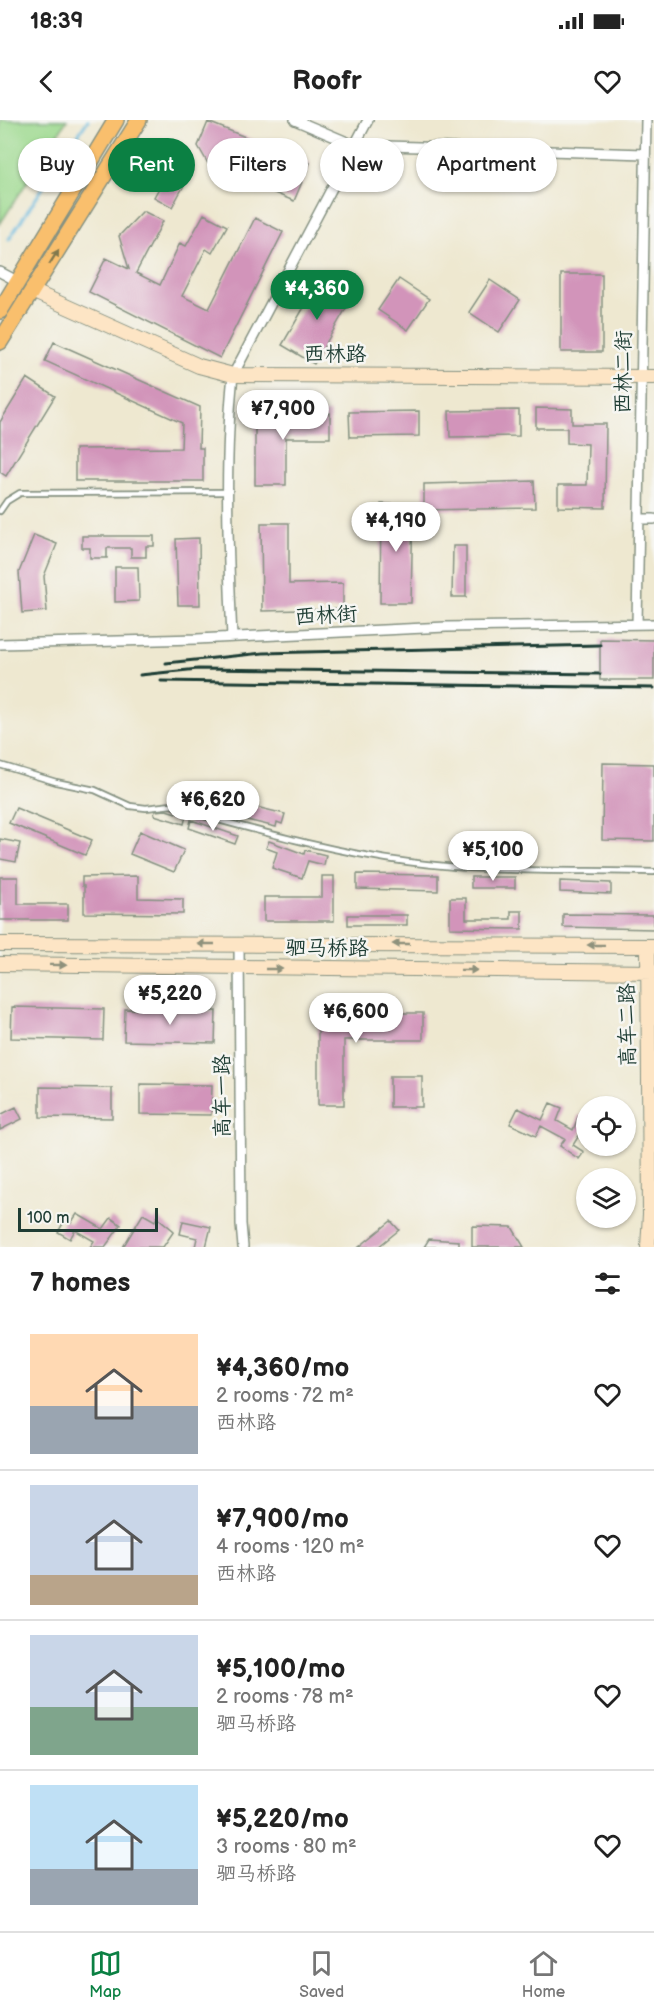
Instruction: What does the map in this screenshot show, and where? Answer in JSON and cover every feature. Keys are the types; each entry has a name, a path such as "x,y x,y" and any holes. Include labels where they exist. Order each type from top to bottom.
{"main road":[{"path":"0,311 116,120"},
{"path":"0,342 139,120"},
{"name":"西林路","path":"32,291 199,366 232,375 648,376"},
{"name":"驷马桥路","path":"0,944 651,946"},
{"name":"高车二路","path":"648,1247 651,946"},
{"name":"驷马桥路","path":"0,964 651,972"}],"street":[{"path":"295,120 337,138"},
{"path":"358,138 368,120"},
{"name":"西林二街","path":"637,624 639,519 648,376 649,192 645,154 646,120"},
{"path":"404,147 645,154"},
{"path":"232,638 228,421 232,375 329,192"},
{"path":"0,272 19,282"},
{"path":"639,519 654,519"},
{"name":"西林街","path":"0,644 232,638 446,627 654,624"},
{"name":"高车一路","path":"239,944 243,1247"}],"lane":[{"path":"0,511 7,501 20,493 229,492"},
{"path":"0,765 56,782 94,790 130,806 146,808 171,805 275,836 407,862 464,868 654,872"}],"green space":[{"path":"0,120 67,120 55,138 18,138 18,192 21,192 0,224"}],"building":[{"path":"208,122 248,138 207,138 207,162 198,146"},
{"path":"157,192 180,192 172,207 154,197"},
{"path":"272,192 298,192 294,201"},
{"path":"143,211 163,221 136,273 160,285 180,243 186,246 204,214 227,226 212,253 206,249 182,296 209,309 255,218 283,232 220,358 89,292 106,258 129,269 119,236"},
{"path":"561,274 602,274 602,352 561,352"},
{"path":"321,278 353,296 314,364 282,345"},
{"path":"399,279 429,299 408,330 378,310"},
{"path":"490,280 520,300 499,332 469,312"},
{"path":"54,342 200,407 199,448 203,448 203,481 75,481 75,449 181,448 182,423 45,361"},
{"path":"27,378 55,396 6,476 0,472 0,422"},
{"path":"536,408 572,409 572,424 606,424 605,508 558,507 558,485 587,485 588,444 567,443 567,428 536,428"},
{"path":"519,410 519,436 450,437 449,411"},
{"path":"419,411 419,436 350,437 349,412"},
{"path":"255,413 330,413 330,438 286,438 286,485 255,485"},
{"path":"534,481 535,508 424,510 424,484"},
{"path":"381,504 413,505 411,603 380,603"},
{"path":"261,523 289,523 289,584 343,583 343,609 262,611"},
{"path":"34,535 57,544 44,576 47,611 22,613 19,572"},
{"path":"82,536 154,536 154,546 146,546 146,557 131,557 131,548 107,548 107,558 90,558 90,548 82,548"},
{"path":"199,538 200,605 178,605 176,539"},
{"path":"453,546 466,546 466,597 452,597"},
{"path":"115,567 138,567 139,601 115,602"},
{"path":"600,639 654,640 654,680 600,680"},
{"path":"603,763 654,764 654,841 602,840"},
{"path":"248,805 285,814 282,824 277,822 276,827 247,820"},
{"path":"16,808 92,840 85,855 9,823"},
{"path":"166,810 186,816 184,824 154,815 155,811"},
{"path":"191,820 238,836 235,844 189,828"},
{"path":"140,831 184,850 174,872 130,854"},
{"path":"0,839 20,843 16,862 0,859"},
{"path":"269,841 304,854 305,850 326,855 324,865 308,861 302,878 272,868 277,852 266,848"},
{"path":"357,874 438,875 438,891 357,889"},
{"path":"138,876 138,898 183,899 183,914 84,913 82,877"},
{"path":"322,876 334,876 334,921 264,921 264,897 322,897"},
{"path":"0,877 18,877 18,904 68,904 68,920 0,920"},
{"path":"471,877 515,877 515,888 471,888"},
{"path":"560,881 611,883 611,894 560,892"},
{"path":"450,898 466,898 466,919 511,919 511,911 522,911 522,929 450,928"},
{"path":"563,914 654,915 654,929 563,927"},
{"path":"348,915 407,915 407,925 348,925"},
{"path":"12,1007 104,1009 103,1040 11,1038"},
{"path":"125,1009 216,1011 215,1043 124,1041"},
{"path":"318,1013 423,1013 423,1040 344,1040 344,1105 318,1105"},
{"path":"390,1076 422,1076 422,1107 390,1107"},
{"path":"140,1084 212,1085 211,1115 140,1114"},
{"path":"40,1087 112,1088 112,1118 40,1117"},
{"path":"550,1103 562,1108 557,1121 573,1130 576,1122 576,1140 573,1145 576,1147 576,1156 581,1156 579,1159 560,1146 565,1139 541,1126 536,1136 510,1124 518,1108 542,1120"},
{"path":"16,1107 22,1119 0,1130 0,1115"},
{"path":"77,1214 103,1229 111,1218 121,1225 105,1247 90,1247 94,1241 75,1230 70,1239 58,1232 65,1220 71,1223"},
{"path":"143,1214 155,1221 157,1217 174,1231 163,1247 123,1247"},
{"path":"183,1221 211,1227 206,1247 195,1247 197,1238 180,1234"},
{"path":"391,1221 399,1230 378,1247 359,1247"},
{"path":"472,1226 512,1227 524,1247 472,1247"},
{"path":"429,1239 459,1241 459,1247 424,1247"}],"waterway":[{"path":"9,239 88,120"}],"railway":[{"path":"166,663 263,653 600,645"},
{"path":"140,675 198,669 600,674"},
{"path":"161,681 654,688"}]}
